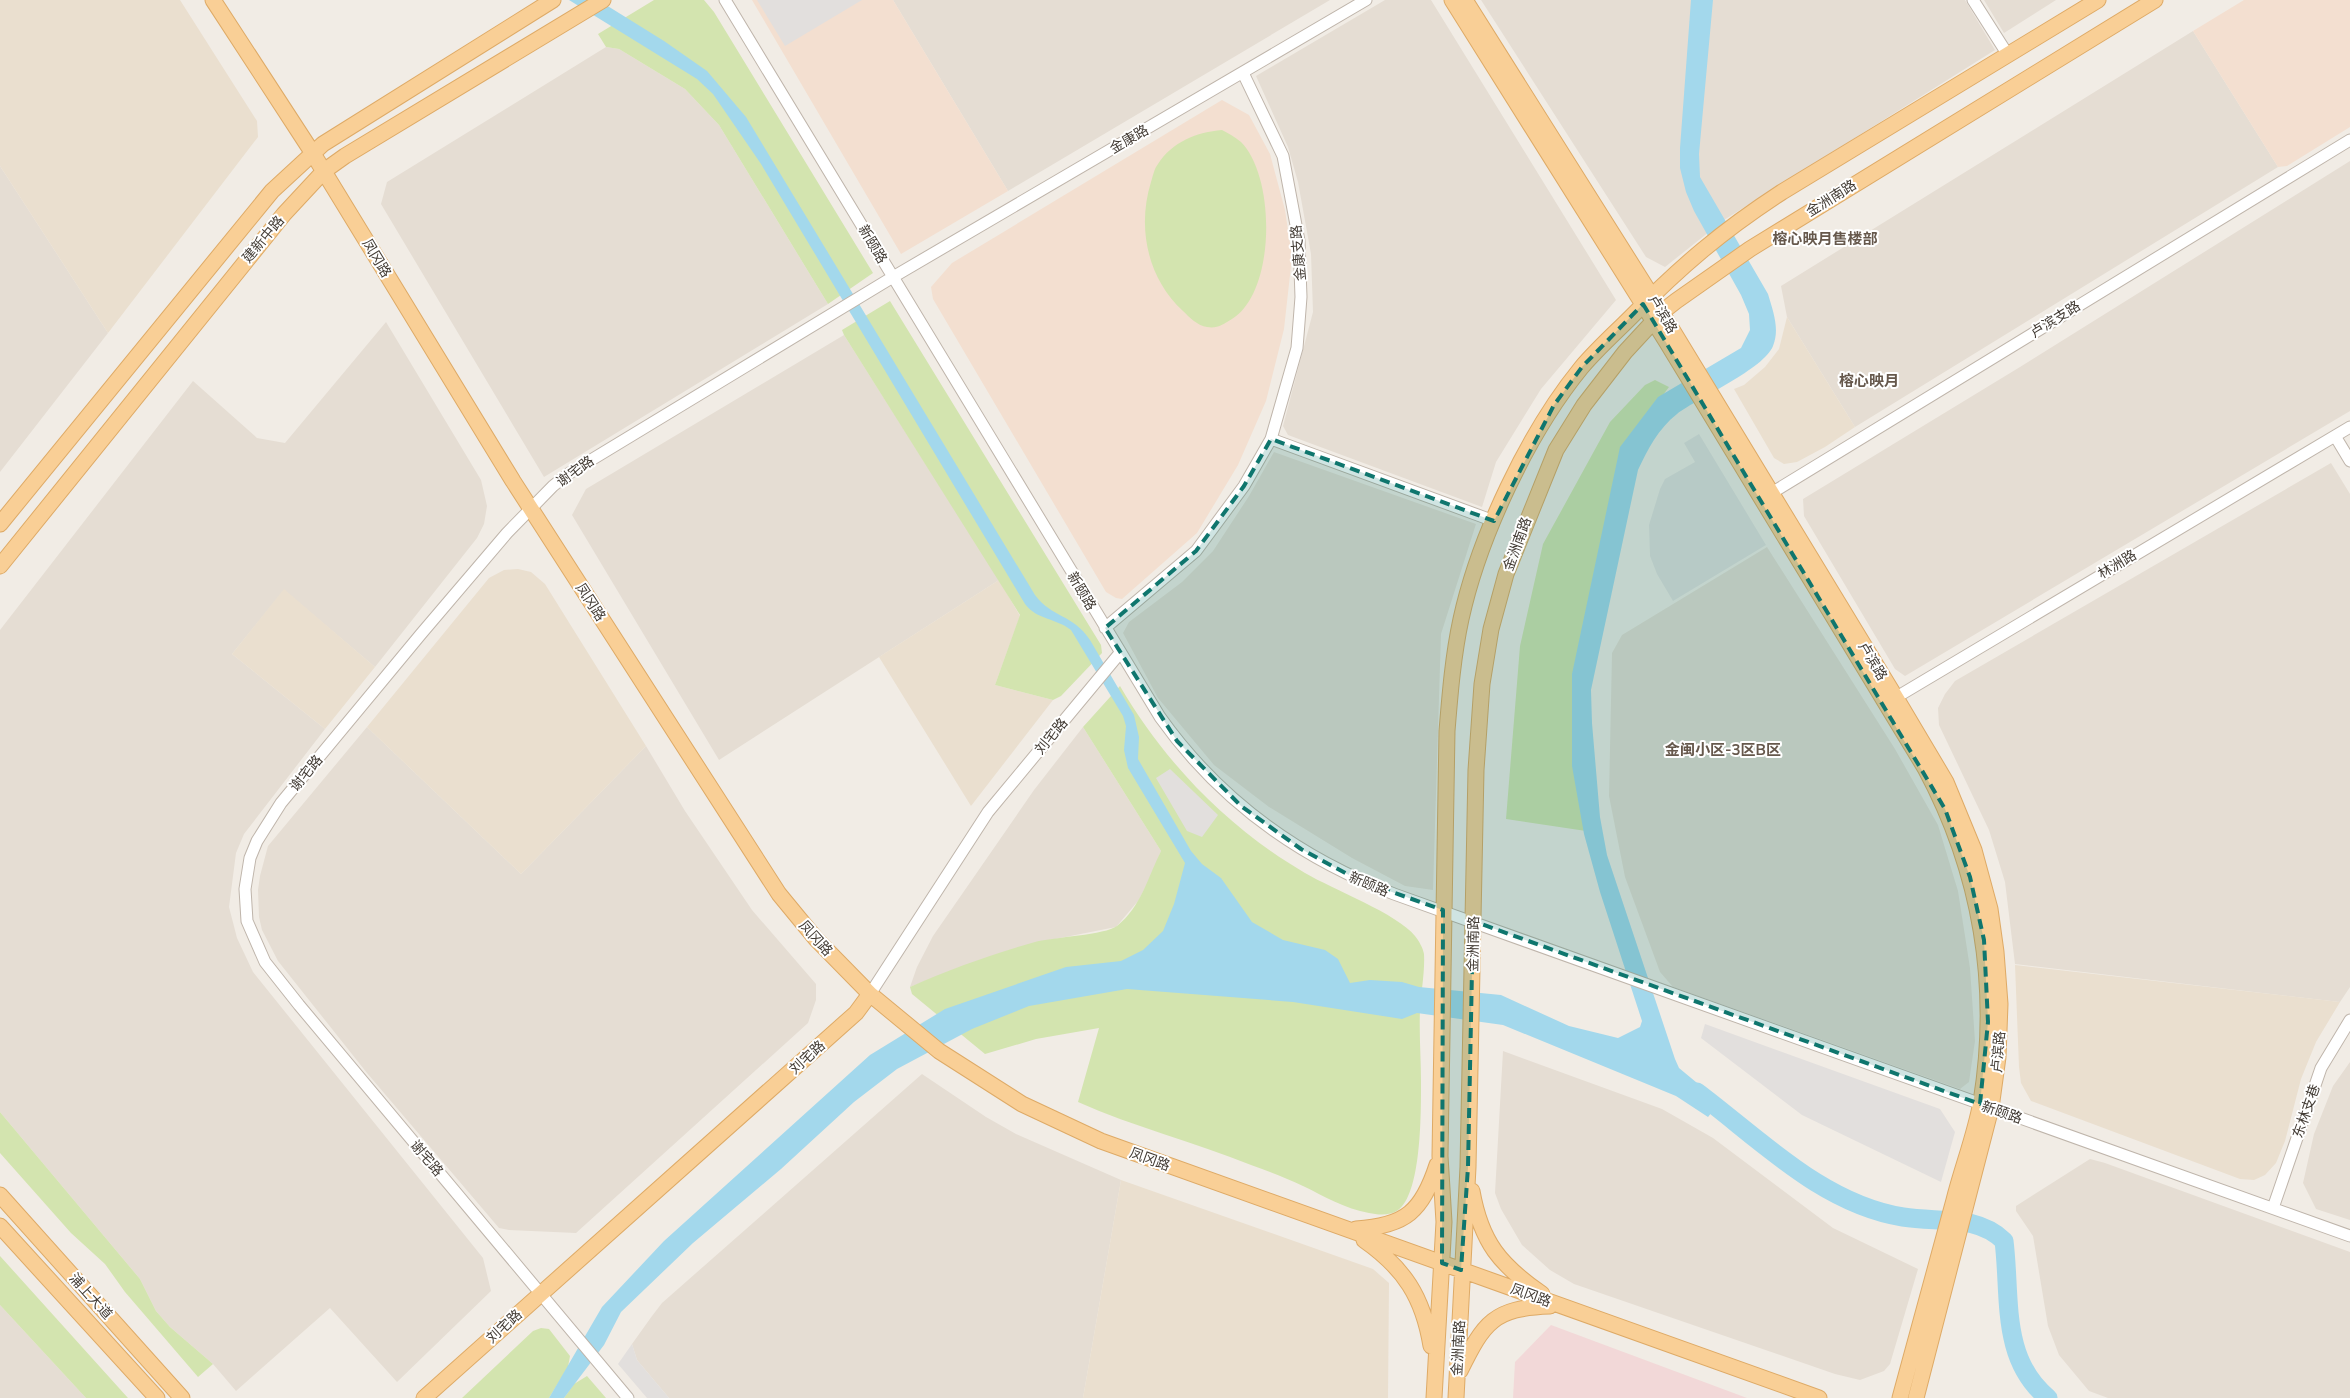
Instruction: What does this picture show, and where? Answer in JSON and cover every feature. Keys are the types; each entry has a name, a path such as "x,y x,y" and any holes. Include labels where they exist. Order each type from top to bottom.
{"main road":[{"name":"凤冈路","path":"213,0 324,171 531,508 769,879 816,939 870,994 939,1051 1022,1104 1101,1142 1819,1398"},
{"name":"建新中路","path":"0,524 272,191 312,152 553,0"},
{"name":"建新中路","path":"0,566 142,392 262,240 296,199 324,171 345,156 603,0"},
{"path":"1452,0 1647,300"},
{"name":"卢滨路","path":"1466,0 1891,701 1956,803 1974,850 1987,895 1994,933 2000,1004 1998,1057 1948,1244 1916,1398"},
{"name":"金洲南路","path":"1434,1398 1444,1222 1440,1156 1447,731 1453,666 1461,618 1494,521 1526,454 1554,405 1582,367 1647,300 1710,242 1734,224 2098,0"},
{"name":"金洲南路","path":"1456,1398 1461,1270 1468,1167 1476,770 1482,684 1491,629 1506,574 1530,510 1556,450 1594,391 1658,317 1724,266 2155,0"},
{"name":"刘宅路","path":"424,1398 856,1013 870,994"},
{"path":"1348,1230 1379,1227 1408,1215 1419,1205 1429,1191 1440,1156"},
{"path":"1468,1167 1475,1211 1489,1244 1514,1274 1560,1306"},
{"name":"浦上大道","path":"0,1195 182,1398"},
{"name":"浦上大道","path":"0,1226 157,1398"},
{"path":"1348,1230 1392,1262 1414,1290 1429,1331 1435,1370"},
{"path":"1900,1398 1948,1244"},
{"path":"1456,1378 1480,1334 1496,1317 1524,1307 1560,1306"}],"street":[{"name":"新颐路","path":"725,0 1160,717 1187,754 1227,794 1256,818 1301,849 1358,880 2350,1236"},
{"name":"金康路","path":"893,276 1366,0"},
{"path":"1974,0 2008,55"},
{"name":"金康支路","path":"1105,628 1196,551 1244,486 1271,439 1297,348 1301,297 1299,241 1283,156 1243,73"},
{"name":"卢滨支路","path":"1766,496 2350,140"},
{"name":"谢宅路","path":"628,1398 275,975 261,953 250,929 244,899 250,858 271,816 421,634 531,508 568,474 893,276"},
{"name":"林洲路","path":"1891,701 2350,427"},
{"path":"2335,436 2350,461"},
{"path":"1271,439 1494,521"},
{"name":"刘宅路","path":"870,994 988,812 1120,653"},
{"name":"东林支巷","path":"2273,1208 2318,1075 2332,1047 2350,1020"}],"highlighted area":[{"path":"1643,304 1945,809 1970,877 1984,940 1988,1022 1980,1104 1473,921 1468,1167 1461,1270 1442,1263 1443,910 1358,880 1301,849 1241,806 1177,741 1105,628 1196,551 1244,486 1271,439 1494,521 1554,405 1582,367"}],"shaded area":[{"path":"0,0 180,0 257,121 258,137 108,333 0,166"},
{"path":"752,0 893,0 1008,191 901,254"},
{"path":"757,0 862,0 785,46"},
{"path":"893,0 1330,0 1008,191"},
{"path":"1385,0 1431,0 1616,300 1541,389 1496,462 1482,507 1288,435 1283,426 1313,312 1311,254 1298,182 1288,147 1256,76"},
{"path":"1481,0 1965,0 1995,50 1724,220 1665,267 1646,257"},
{"path":"1984,0 2056,0 2004,33"},
{"path":"2244,0 2350,0 2350,127 2287,166 2278,167 2193,31"},
{"name":"榕心映月","path":"2193,31 2278,167 1855,427 1787,317 1781,286"},
{"path":"606,47 619,49 685,89 719,125 828,304 544,477 381,204 387,182"},
{"path":"1222,100 1249,115 1270,154 1285,210 1292,257 1284,329 1266,401 1238,465 1197,533 1122,599 1116,598 1106,592 933,299 931,287 952,263"},
{"path":"2350,161 2350,411 1905,676 1895,669 1804,516 1803,499 2020,367"},
{"path":"0,166 108,333 0,472"},
{"path":"1787,317 1855,427 1825,447 1797,462 1784,464 1774,458 1734,389 1744,385 1765,367 1779,349"},
{"path":"386,322 481,480 487,506 484,524 477,538 375,667 284,590 232,654 325,729 244,834 236,853 229,907 237,938 253,972 483,1258 491,1291 397,1382 330,1308 236,1391 213,1364 170,1327 156,1311 140,1279 0,1112 0,630 193,381 257,438 285,443"},
{"path":"844,335 999,580 719,760 572,515 586,489"},
{"path":"1699,434 1766,545 1673,601 1657,574 1650,556 1649,525 1665,479 1695,462 1684,443"},
{"path":"1274,452 1476,524 1441,634 1433,890 1405,886 1352,858 1269,807 1214,765 1158,698 1123,633 1129,622 1182,582 1213,551 1249,496"},
{"path":"2331,463 2350,494 2350,987 2340,1002 2015,964 2005,882 1989,830 1939,725 1938,708 1945,694 1955,681"},
{"path":"1767,547 1895,749 1938,825 1958,891 1970,968 1975,1041 1969,1082 1960,1089 1673,987 1660,972 1625,877 1609,796 1612,653 1622,635"},
{"path":"518,569 531,572 545,584 646,746 521,874 367,727 489,578 504,570"},
{"path":"999,580 1020,616 995,685 1053,700 971,806 879,657"},
{"path":"284,589 375,667 325,729 232,654"},
{"path":"367,727 521,874 646,746 685,811 752,910 816,984 816,1000 808,1023 576,1233 499,1228 367,1073 278,961 262,930 259,917 258,890 268,846"},
{"path":"1083,727 1161,851 1149,881 1138,901 1116,927 1035,943 953,970 910,987 917,967 933,936 1034,790"},
{"path":"1170,769 1218,815 1202,837 1187,831 1156,778"},
{"path":"2015,965 2340,1002 2316,1042 2301,1079 2285,1141 2276,1163 2265,1175 2254,1180 2240,1179 2031,1101 2021,1083 2019,1067"},
{"path":"1705,1024 1940,1109 1955,1132 1941,1182 1802,1115 1701,1038"},
{"path":"1503,1051 1662,1109 1713,1138 1833,1228 1918,1269 1890,1364 1884,1371 1860,1380 1835,1374 1574,1284 1550,1270 1522,1245 1501,1209 1495,1193"},
{"path":"2350,1062 2350,1220 2316,1209 2303,1183 2314,1134 2333,1086"},
{"path":"922,1074 986,1117 1016,1134 1121,1180 1083,1398 669,1398 637,1360 632,1344 662,1303"},
{"path":"2090,1159 2350,1252 2350,1398 2108,1398 2089,1391 2059,1355 2048,1326 2033,1236 2016,1211 2016,1206"},
{"path":"1121,1180 1373,1269 1389,1283 1388,1398 1083,1398"},
{"path":"0,1305 86,1398 0,1398"},
{"path":"1551,1325 1747,1398 1513,1398 1515,1362"},
{"path":"632,1344 637,1360 669,1398 647,1398 618,1364"}],"green space":[{"path":"654,0 704,0 714,12 873,273 828,304 719,125 685,89 619,49 606,47 598,34"},
{"path":"1222,130 1241,142 1252,159 1261,181 1265,206 1266,233 1263,260 1257,285 1246,305 1229,321 1220,326 1211,327 1200,325 1183,311 1161,283 1153,268 1148,251 1145,234 1145,216 1147,199 1154,173 1164,156 1178,144 1194,136"},
{"path":"890,301 1101,645 1102,653 1061,696 1053,700 995,685 1020,615 844,335 842,330"},
{"path":"1655,380 1669,387 1623,448 1592,600 1586,831 1506,819 1520,646 1543,544 1610,422 1645,385"},
{"path":"1120,686 1137,714 1178,767 1200,792 1225,815 1250,836 1305,873 1394,919 1415,936 1421,945 1424,961 1420,1010 1420,1130 1412,1187 1406,1201 1395,1212 1376,1214 1360,1211 1335,1202 1270,1172 1078,1102 1099,1028 1036,1039 985,1054 912,994 910,987 956,968 1003,952 1035,942 1091,934 1111,929 1117,926 1132,910 1161,851 1083,727"},
{"path":"0,1112 140,1279 156,1311 170,1327 213,1364 198,1377 125,1292 105,1264 71,1233 0,1153"},
{"path":"0,1256 128,1398 86,1398 0,1305"},
{"path":"541,1328 549,1329 570,1356 568,1367 549,1398 462,1398 533,1331"},
{"path":"587,1376 606,1398 564,1398 574,1384"}],"water":[{"path":"569,0 598,0 664,41 707,71 746,117 1035,595 1048,608 1077,625 1090,640 1134,715 1139,737 1138,759 1191,851 1202,864 1221,878 1252,922 1283,940 1325,950 1338,959 1350,983 1370,980 1402,982 1419,987 1501,995 1569,1026 1618,1038 1640,1027 1642,1021 1600,892 1584,834 1572,766 1572,674 1620,447 1658,397 1741,348 1750,330 1749,314 1741,295 1694,211 1686,192 1680,168 1691,0 1713,0 1699,154 1700,177 1768,294 1775,320 1775,340 1767,355 1757,364 1687,407 1670,420 1654,440 1646,454 1638,470 1591,690 1600,817 1607,855 1679,1068 1720,1102 1708,1117 1676,1096 1503,1025 1417,1013 1402,1019 1293,1002 1127,989 1029,1006 972,1029 897,1069 854,1102 781,1169 693,1243 621,1312 604,1345 564,1398 549,1398 602,1307 664,1241 870,1055 945,1009 1066,967 1121,961 1143,950 1163,931 1174,904 1185,863 1128,768 1124,750 1126,726 1123,716 1071,630 1035,613 1025,604 761,164 713,94 697,79"}],"waterway":[{"path":"1697,1092 1793,1167 1846,1199 1873,1210 1903,1217 1969,1223 1993,1232 2004,1241 2008,1305 2015,1346 2022,1365 2033,1382 2048,1398"}],"district":[{"name":"榕心映月售楼部","path":"1825,239"},
{"name":"榕心映月","path":"1869,381"},
{"name":"金闽小区-3区B区","path":"1723,750"}]}
